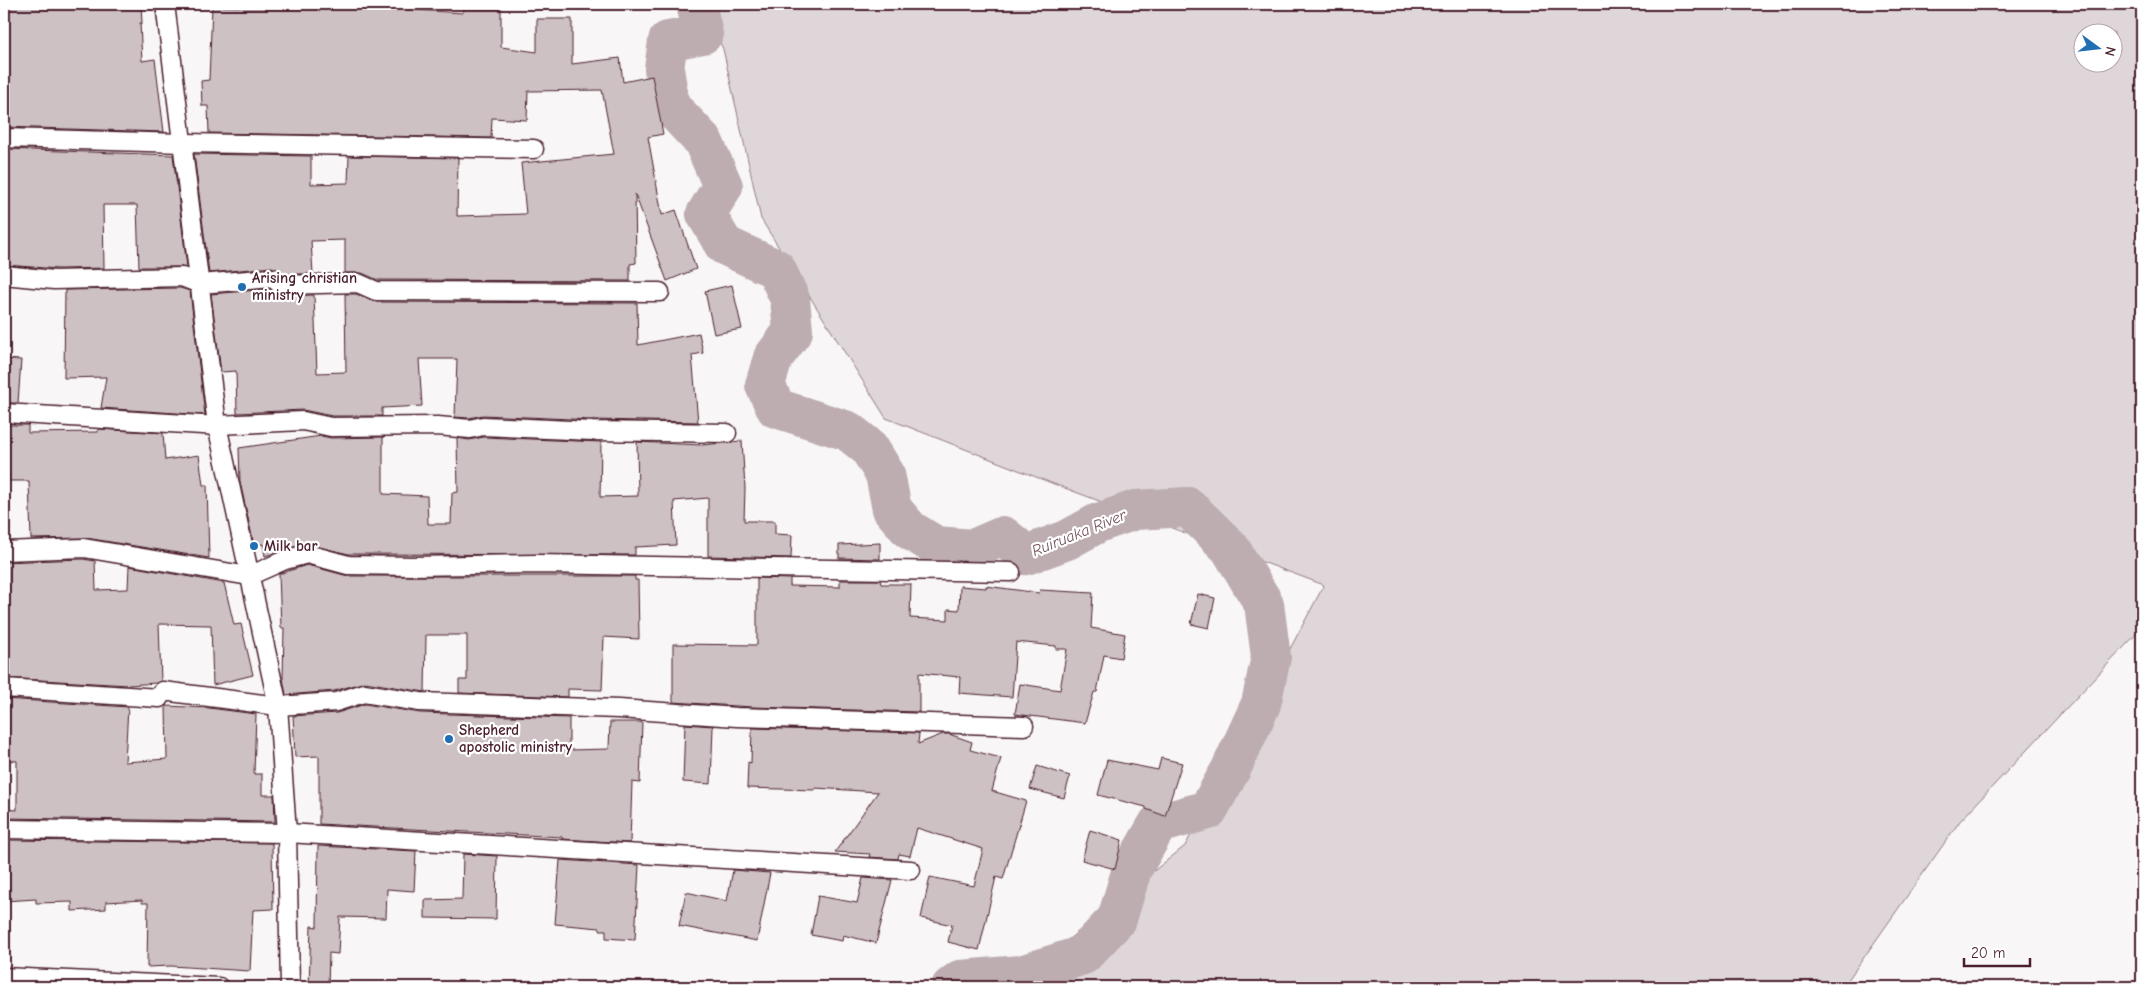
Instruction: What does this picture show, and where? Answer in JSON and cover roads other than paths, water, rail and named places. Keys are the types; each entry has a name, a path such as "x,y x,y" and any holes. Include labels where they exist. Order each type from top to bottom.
{"street":[{"path":"165,4 218,425 278,706 286,833 290,987"},
{"path":"4,138 534,149"},
{"path":"4,274 54,280 182,277 200,284 273,278 281,285 287,286 358,283 376,291 660,292"},
{"path":"4,413 218,425 302,421 331,427 438,426 470,429 483,426 592,431 727,433"},
{"path":"4,551 84,548 249,576 284,560 307,554 348,565 537,564 1011,572"},
{"path":"4,688 159,698 163,691 278,706 336,702 364,694 420,702 619,709 737,717 1024,726"},
{"path":"4,829 286,833 911,870"},
{"path":"4,977 219,987"}],"waterway":[{"name":"Ruiruaka River","path":"696,4 703,34 668,41 664,69 670,106 703,141 723,186 706,214 724,245 776,269 790,299 793,331 773,358 765,385 776,408 848,431 869,448 885,474 892,509 910,530 936,546 973,549 1003,536 1026,555 1067,540 1098,523 1135,510 1188,507 1230,548 1264,604 1271,657 1261,704 1231,769 1208,810 1158,824 1132,869 1117,919 1083,955 1021,975 960,980 951,987"}],"place":[{"name":"Arising christian ministry","path":"242,287"},
{"name":"Milk bar","path":"254,546"},
{"name":"Shepherd apostolic ministry","path":"449,739"}]}
